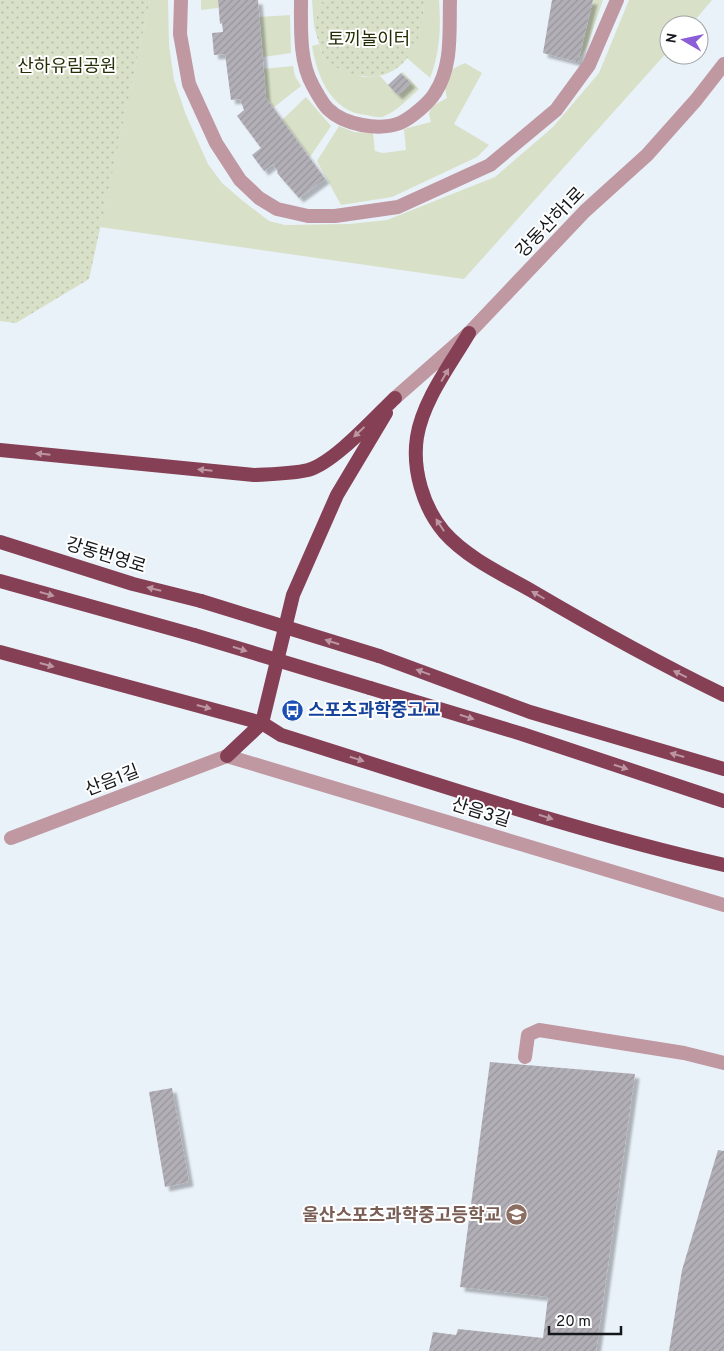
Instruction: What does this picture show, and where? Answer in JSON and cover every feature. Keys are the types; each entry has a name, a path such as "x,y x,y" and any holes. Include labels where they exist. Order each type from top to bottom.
{"highway":[{"path":"469,333 427,405 417,436 416,461 421,488 430,511 445,533 484,563 641,655 724,695"},
{"path":"0,450 254,475 309,470 329,459 394,398"},
{"path":"227,756 262,723 296,587 337,494 394,398"},
{"name":"강동번영로","path":"0,542 133,584 201,602 379,656 530,712 724,769"},
{"path":"0,581 194,635 522,734 724,801"},
{"path":"0,652 262,723 281,735 475,796 636,845 724,865"}],"street":[{"path":"181,0 180,34 190,84 216,143 240,180 259,198 276,209 308,216 357,214 398,207 490,165 556,110 589,64 618,0"},
{"path":"301,0 304,59 312,86 328,109 356,123 376,126 400,122 435,94 449,52 450,0"},
{"name":"강동산하1로","path":"394,398 469,333 585,211 647,154 696,100 724,64"},
{"name":"산음1길","path":"11,838 227,756"},
{"name":"산음3길","path":"227,756 724,906"},
{"path":"525,1057 528,1035 539,1030 684,1052 724,1063"}],"green space":[{"name":"산하유림공원","path":"0,0 150,0 89,279 16,323 0,321"},
{"path":"150,0 168,0 169,45 174,80 186,115 208,164 222,183 243,201 269,221 285,225 349,224 387,220 495,177 553,127 599,73 629,0 712,0 699,15 659,15 659,61 464,279 100,227"},
{"path":"201,0 218,0 218,8 201,10"},
{"path":"312,0 329,0 321,4 314,26"},
{"name":"토끼놀이터","path":"329,0 424,0 422,23 416,42 407,58 396,69 381,75 364,76 345,71 324,60 314,26 321,3"},
{"path":"424,0 439,0 439,40 430,78 407,58 420,30"},
{"path":"593,0 603,0 588,44 578,62"},
{"path":"290,15 291,53 263,57 259,17"},
{"path":"319,44 324,60 363,77 380,76 398,95 411,83 401,73 403,72 419,89 407,101 382,117 355,113 344,108 328,91 322,81 312,46"},
{"path":"465,63 482,73 454,124 489,145 477,157 392,197 341,205 317,161 339,126 354,132 373,133 375,151 383,153 406,150 404,129 431,122 429,114 431,107 447,98 445,80 447,76 453,69"},
{"path":"293,66 295,76 301,86 273,108 266,98 263,69"},
{"path":"306,97 331,126 310,157 282,120"}],"building":[{"path":"218,0 258,0 266,98 325,179 299,198 277,173 273,164 264,171 252,155 261,148 237,116 244,110 240,99 231,100 225,54 214,55 212,33 223,32 222,23 220,24"},
{"path":"552,0 593,0 578,62 543,53"},
{"path":"401,73 411,83 398,95 388,85"},
{"path":"490,1062 635,1074 596,1351 429,1351 433,1332 456,1335 458,1329 543,1338 548,1297 460,1287"},
{"path":"172,1088 189,1182 165,1187 149,1092"},
{"path":"718,1150 724,1151 724,1351 669,1351 682,1270"}],"place":[{"name":"스포츠과학중고교","path":"292,710"},
{"name":"울산스포츠과학중고등학교","path":"517,1215"}]}
